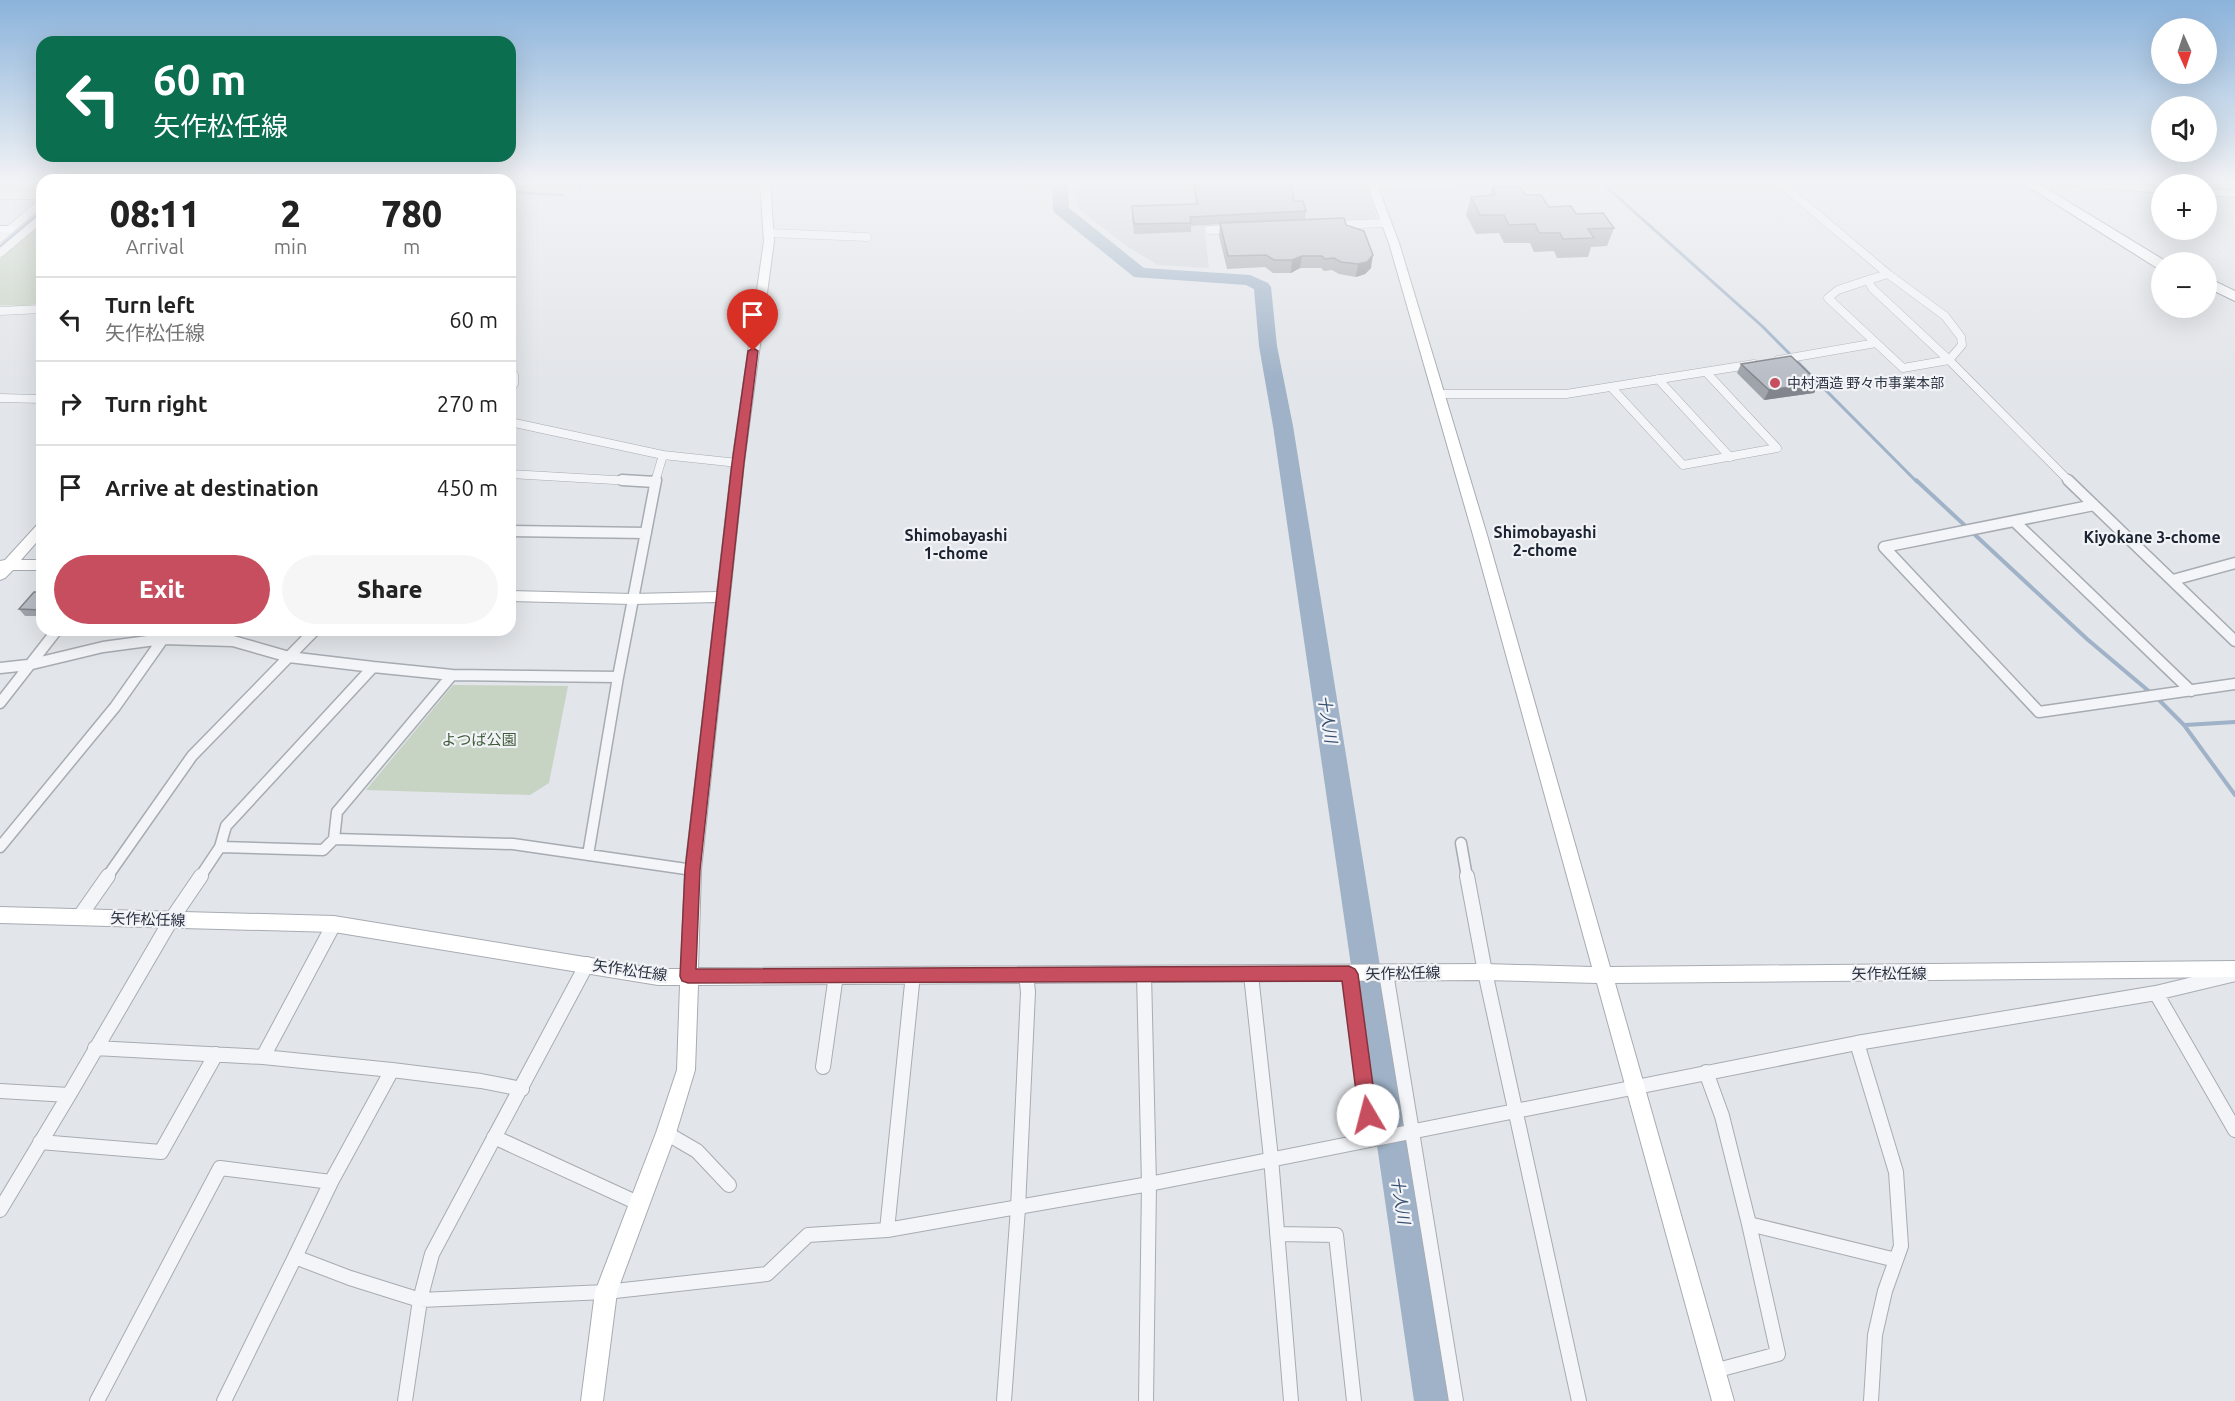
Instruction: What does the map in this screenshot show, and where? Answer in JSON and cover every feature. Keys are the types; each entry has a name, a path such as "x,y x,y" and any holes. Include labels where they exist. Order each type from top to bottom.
{"highway":[{"path":"2133,247 2151,258"},
{"path":"2217,287 2235,297"},
{"path":"2217,297 2235,306"}],"street":[{"path":"592,1401 606,1292 666,1133 686,1070 693,870 738,463 767,247"},
{"path":"1393,247 1438,393 1602,975 1636,1086 1723,1401"},
{"path":"1857,247 1945,315 1961,337 1962,345 1949,360 1903,368 1828,298 1838,290 1888,273"},
{"path":"1868,280 1872,288 1949,360 2016,430 2235,641"},
{"path":"0,311 36,309"},
{"path":"1438,393 1566,394 1876,343"},
{"path":"1611,387 1683,465 1777,448 1706,372"},
{"path":"1658,379 1730,457"},
{"path":"0,398 36,399"},
{"path":"516,423 663,455 738,463"},
{"path":"588,855 618,677 655,482 663,455"},
{"path":"516,474 655,482"},
{"path":"2094,505 1884,547 2039,712 2235,684"},
{"path":"2014,521 2191,691"},
{"path":"516,531 646,533"},
{"path":"3,568 36,534"},
{"path":"3,568 36,565"},
{"path":"2173,580 2232,566"},
{"path":"516,596 633,599 723,597"},
{"path":"0,703 52,636"},
{"path":"80,916 192,756 309,636"},
{"path":"0,668 28,666 103,647 163,639 232,641 289,657 452,675 618,677"},
{"path":"0,847 115,707 163,639"},
{"path":"1,1207 171,920 220,847 226,826 373,667"},
{"path":"220,847 323,850 334,839 337,812 452,675"},
{"path":"334,839 513,844 693,870"},
{"path":"1461,843 1485,972 1579,1401"},
{"name":"矢作松任線","path":"0,915 334,924 658,977 1485,972 1602,975 2235,969"},
{"path":"263,1057 334,924"},
{"path":"405,1401 420,1300 432,1254 587,964"},
{"path":"1368,973 1406,1133 1456,1401"},
{"path":"1368,973 1376,1138"},
{"path":"887,1230 913,974"},
{"path":"1004,1401 1018,1208 1028,992 1026,974"},
{"path":"1144,974 1149,1184 1146,1401"},
{"path":"295,1257 350,1278 420,1300 606,1292 767,1274 808,1235 887,1230 1018,1208 1857,1043 2156,993 2235,974"},
{"path":"823,1067 836,975"},
{"path":"1251,975 1271,1158 1291,1401"},
{"path":"2156,993 2235,1130"},
{"path":"1857,1043 1896,1172 1901,1246 1885,1291 1875,1335 1871,1401"},
{"path":"95,1048 263,1057 392,1070 481,1081 522,1089"},
{"path":"40,1142 161,1152 216,1054"},
{"path":"224,1401 331,1182 392,1070"},
{"path":"1706,1072 1722,1116 1778,1353 1714,1371"},
{"path":"0,1090 69,1095"},
{"path":"666,1133 697,1151 729,1185"},
{"path":"494,1137 640,1204"},
{"path":"97,1401 220,1168 331,1182"},
{"path":"1749,1224 1896,1260"},
{"path":"1277,1234 1335,1235 1354,1401"}],"shaded area":[{"path":"1129,247 1206,247 1209,268 1158,265"}],"green space":[{"path":"13,247 36,247 36,304 0,305 0,259"},
{"name":"よつば公園","path":"453,685 568,686 549,783 530,795 366,790"}],"building":[{"path":"1226,247 1370,247 1373,255 1367,262 1358,264 1341,262 1334,258 1325,259 1322,256 1274,260 1266,255 1228,256"},
{"path":"1791,356 1819,383 1769,390 1741,364"},
{"path":"34,592 36,592 36,610 19,609"}],"waterway":[{"name":"十人川","path":"1108,247 1140,273 1250,280 1262,287 1268,346 1283,426 1432,1401"},
{"path":"1674,247 1762,326 1917,482"},
{"path":"1916,480 2087,639 2151,693"},
{"path":"2157,698 2184,725 2235,795"},
{"path":"2185,725 2235,722"}],"place":[{"name":"中村酒造 野々市事業本部","path":"1775,383"}],"district":[{"name":"Kiyokane 3-chome","path":"2152,537"},
{"name":"Shimobayashi 2-chome","path":"1545,541"},
{"name":"Shimobayashi 1-chome","path":"956,544"}],"route":[{"path":"753,351 738,463 693,870 688,976 1349,974 1368,1115"}]}
